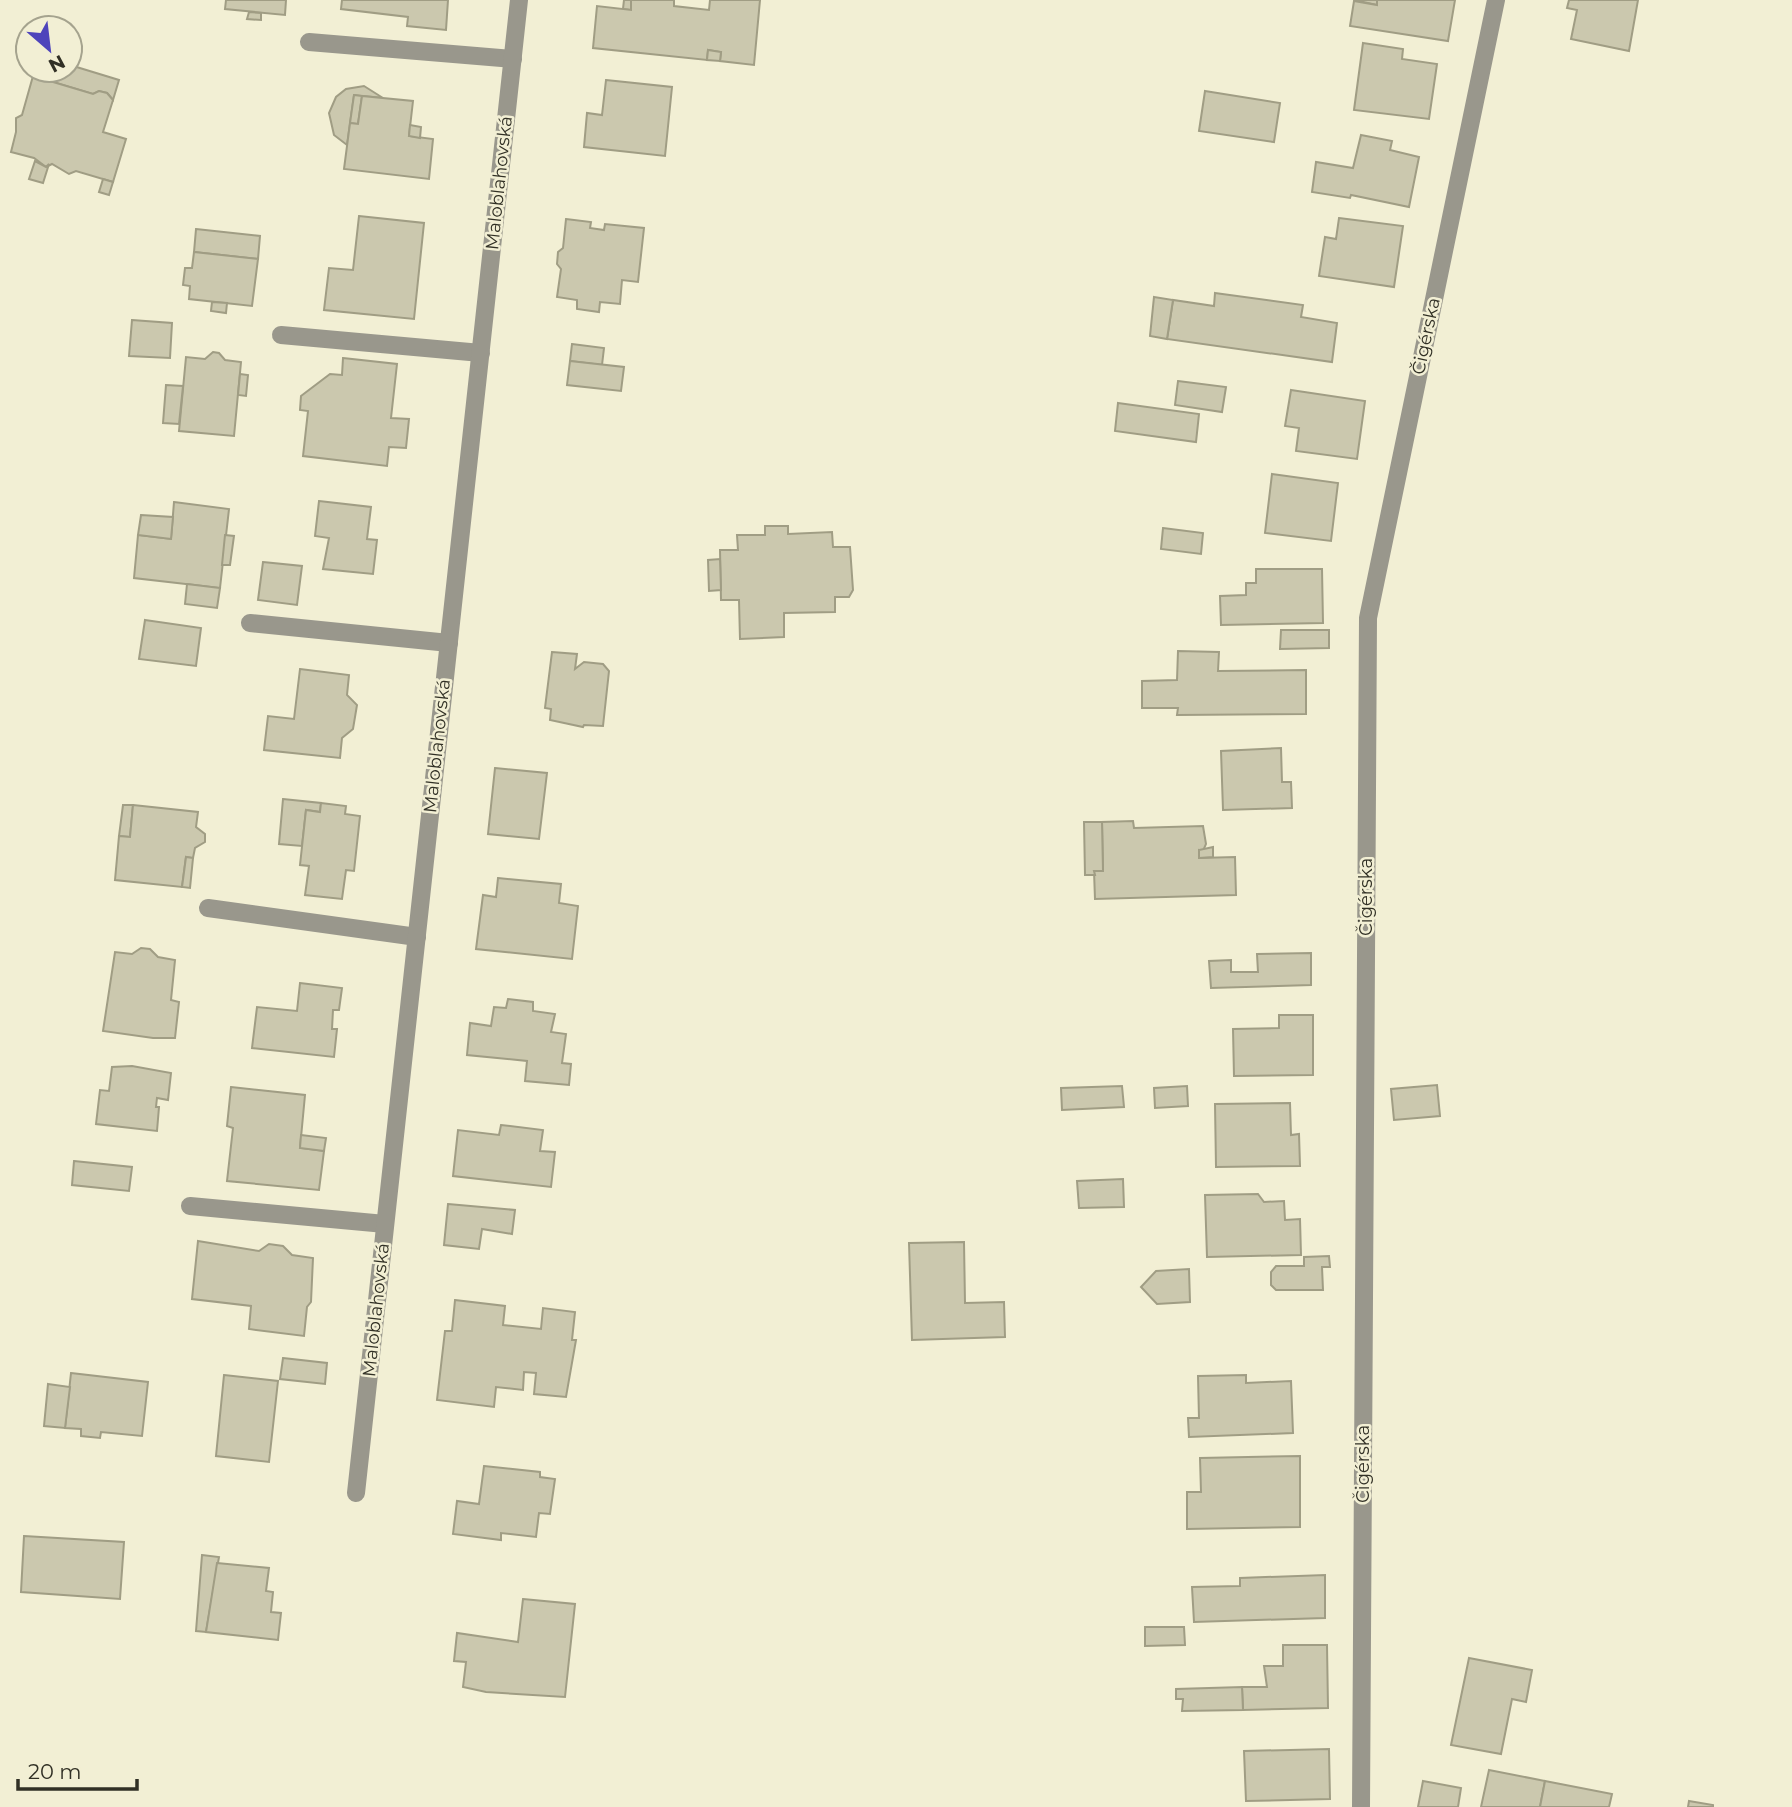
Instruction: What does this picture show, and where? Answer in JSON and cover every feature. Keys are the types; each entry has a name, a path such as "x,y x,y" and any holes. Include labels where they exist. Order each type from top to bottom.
{"street":[{"name":"Maloblahovská","path":"356,1493 519,0"},
{"name":"Čigérska","path":"1361,1807 1368,618 1496,0"},
{"path":"309,42 513,59"},
{"path":"281,335 481,353"},
{"path":"250,623 449,643"},
{"path":"208,908 417,937"},
{"path":"190,1206 385,1224"}],"building":[{"path":"226,0 286,0 285,15 225,9"},
{"path":"342,0 448,0 446,30 407,26 408,17 341,9"},
{"path":"624,0 631,0 631,10 623,9"},
{"path":"631,0 674,0 674,6 709,10 710,0 760,0 754,65 720,61 721,52 708,50 707,60 593,48 597,6 631,10"},
{"path":"1354,0 1377,0 1377,5"},
{"path":"1377,0 1455,0 1448,41 1350,26 1354,1 1377,5"},
{"path":"1569,0 1638,0 1629,51 1571,39 1577,10 1567,8"},
{"path":"249,12 261,13 261,20 247,19"},
{"path":"1363,43 1403,49 1402,59 1437,64 1429,119 1354,110"},
{"path":"708,50 721,52 720,61 707,60"},
{"path":"84,69 119,80 113,100 107,93 99,91 93,94 60,84 84,84"},
{"path":"606,80 672,87 665,156 584,147 587,113 602,115"},
{"path":"31,84 60,84 93,94 99,91 107,93 113,100 103,132 126,139 113,182 76,171 69,174 52,164 46,167 34,158 11,152 16,118 22,115"},
{"path":"364,86 383,98 354,95 347,145 334,135 329,113 336,97 346,89"},
{"path":"1205,91 1280,103 1274,142 1199,131"},
{"path":"354,95 362,96 358,124 350,123"},
{"path":"362,96 413,101 409,136 433,139 429,179 344,169 350,123 358,124"},
{"path":"410,125 421,127 420,138 409,136"},
{"path":"1361,135 1392,141 1390,150 1419,157 1409,207 1351,195 1350,198 1312,192 1316,162 1353,168"},
{"path":"35,161 46,167 49,164 43,183 29,179"},
{"path":"103,179 113,182 109,195 99,192"},
{"path":"359,216 424,223 414,319 324,310 329,268 353,270"},
{"path":"1339,218 1403,226 1394,287 1319,276 1325,237 1336,239"},
{"path":"566,219 591,222 590,228 604,230 605,224 644,228 638,282 622,280 620,304 600,302 599,312 577,309 577,300 557,297 561,269 557,264 558,252 563,248"},
{"path":"196,229 260,236 258,259 194,252"},
{"path":"194,252 258,259 252,306 189,299 190,286 183,285 185,268 192,268"},
{"path":"1215,293 1303,305 1301,317 1337,323 1332,362 1167,339 1173,300 1214,306"},
{"path":"1154,297 1173,300 1167,339 1150,336"},
{"path":"212,302 227,303 226,313 211,311"},
{"path":"132,320 172,323 170,358 129,356"},
{"path":"572,344 604,348 602,365 570,361"},
{"path":"213,352 219,353 225,360 241,362 234,436 179,431 186,357 205,359"},
{"path":"343,358 397,364 391,418 409,419 406,448 389,447 387,466 303,456 308,411 300,410 301,396 330,374 342,375"},
{"path":"570,361 624,367 621,391 567,385"},
{"path":"240,374 248,375 246,396 238,395"},
{"path":"1178,381 1226,387 1222,412 1175,405"},
{"path":"166,385 183,386 179,424 163,423"},
{"path":"1291,390 1365,401 1357,459 1296,451 1299,428 1285,426"},
{"path":"1118,403 1199,414 1196,442 1115,431"},
{"path":"1272,474 1338,483 1331,541 1265,533"},
{"path":"319,501 371,507 367,539 377,540 373,574 323,569 329,538 315,536"},
{"path":"174,502 229,509 220,588 134,578 138,535 171,539"},
{"path":"141,515 173,517 171,539 138,535"},
{"path":"765,526 788,526 788,534 832,532 833,547 850,547 853,590 849,597 835,597 835,612 784,613 784,637 740,639 739,600 721,600 720,550 738,550 737,535 765,535"},
{"path":"1163,528 1203,533 1201,554 1161,549"},
{"path":"225,535 234,536 230,565 222,565"},
{"path":"720,559 721,590 709,591 708,560"},
{"path":"263,562 302,566 297,605 258,600"},
{"path":"1256,569 1322,569 1323,623 1221,625 1220,596 1246,595 1246,583 1256,583"},
{"path":"187,584 220,588 217,608 185,604"},
{"path":"145,620 201,628 196,666 139,659"},
{"path":"1281,630 1329,630 1329,648 1280,649"},
{"path":"1178,651 1219,652 1218,671 1306,670 1306,714 1177,715 1178,708 1142,708 1142,681 1177,680"},
{"path":"552,652 577,654 575,669 584,662 603,664 609,671 603,726 583,727 550,720 551,709 545,708"},
{"path":"300,669 349,675 347,695 357,705 353,729 342,738 340,758 264,750 268,716 294,719"},
{"path":"1281,748 1282,782 1291,782 1292,808 1223,810 1221,751"},
{"path":"495,768 547,773 539,839 488,834"},
{"path":"283,799 321,803 320,812 306,810 302,846 279,844"},
{"path":"321,803 346,806 345,814 360,816 354,871 346,870 342,899 305,895 309,866 300,865 306,810 320,812"},
{"path":"123,805 133,805 130,837 119,836"},
{"path":"133,805 198,812 196,827 205,834 205,842 195,848 193,858 186,857 182,887 115,880 119,836 130,837"},
{"path":"1133,821 1134,828 1203,826 1206,844 1203,851 1199,850 1199,858 1235,857 1236,895 1095,899 1094,871 1103,871 1102,822"},
{"path":"1084,822 1102,822 1103,871 1094,871 1095,875 1085,875"},
{"path":"1213,847 1213,857 1199,858 1199,850"},
{"path":"186,857 193,858 190,888 182,887"},
{"path":"498,878 561,884 559,903 578,906 572,959 476,949 483,895 496,897"},
{"path":"141,948 150,949 158,957 175,960 171,1000 179,1002 175,1038 153,1038 103,1031 115,952 132,954"},
{"path":"1311,953 1311,985 1211,988 1209,961 1231,960 1231,972 1258,972 1257,954"},
{"path":"300,983 342,988 339,1010 333,1010 332,1029 337,1029 334,1057 252,1048 257,1007 297,1011"},
{"path":"508,999 533,1002 533,1011 555,1014 551,1032 566,1034 562,1063 571,1064 569,1085 525,1081 527,1061 467,1055 470,1023 491,1026 494,1007 506,1008"},
{"path":"1279,1015 1313,1015 1313,1075 1234,1076 1233,1029 1279,1028"},
{"path":"132,1066 171,1073 168,1100 157,1098 157,1131 96,1124 100,1090 109,1091 112,1067"},
{"path":"1437,1085 1440,1116 1394,1120 1391,1089"},
{"path":"1122,1086 1124,1107 1062,1110 1061,1088"},
{"path":"1187,1086 1188,1106 1155,1108 1154,1088"},
{"path":"231,1087 305,1095 300,1148 324,1151 319,1190 227,1181 233,1128 227,1126"},
{"path":"1290,1103 1291,1135 1299,1134 1300,1166 1216,1167 1215,1104"},
{"path":"501,1125 543,1130 540,1151 555,1152 551,1187 453,1176 458,1130 499,1135"},
{"path":"301,1135 326,1138 324,1151 300,1148"},
{"path":"74,1161 132,1167 129,1191 72,1185"},
{"path":"1123,1179 1124,1207 1079,1208 1077,1181"},
{"path":"1258,1194 1264,1202 1284,1201 1285,1220 1300,1219 1301,1255 1207,1257 1205,1195"},
{"path":"448,1204 515,1210 512,1234 482,1229 479,1249 444,1245"},
{"path":"198,1241 259,1251 269,1244 283,1246 292,1255 313,1258 311,1302 307,1307 304,1336 249,1329 251,1306 192,1299"},
{"path":"964,1242 965,1303 1004,1302 1005,1337 912,1340 909,1243"},
{"path":"1329,1256 1330,1267 1322,1267 1323,1290 1276,1290 1271,1285 1271,1272 1276,1266 1304,1266 1304,1257"},
{"path":"1189,1269 1190,1302 1157,1304 1141,1287 1156,1271"},
{"path":"455,1300 505,1306 503,1325 541,1329 543,1308 575,1312 572,1340 576,1340 566,1397 534,1394 536,1373 524,1372 523,1390 496,1387 494,1407 437,1400 445,1331 452,1331"},
{"path":"283,1358 327,1363 325,1384 280,1379"},
{"path":"71,1373 148,1382 142,1436 101,1432 100,1438 81,1436 81,1429 65,1428"},
{"path":"224,1375 278,1381 269,1462 216,1456"},
{"path":"1246,1375 1246,1383 1291,1381 1293,1433 1189,1437 1188,1418 1199,1418 1198,1376"},
{"path":"48,1384 70,1387 65,1428 44,1426"},
{"path":"1300,1456 1300,1527 1187,1529 1187,1492 1201,1492 1200,1458"},
{"path":"484,1466 540,1472 540,1477 555,1479 550,1514 539,1513 536,1537 501,1533 501,1540 453,1534 457,1501 479,1504"},
{"path":"24,1536 124,1542 120,1599 21,1592"},
{"path":"202,1555 219,1557 206,1632 196,1631"},
{"path":"217,1563 269,1568 266,1591 273,1592 271,1612 281,1613 278,1640 206,1632"},
{"path":"1325,1575 1325,1618 1194,1622 1192,1587 1240,1586 1240,1578"},
{"path":"523,1599 575,1604 565,1697 486,1692 463,1687 466,1662 454,1661 457,1633 518,1642"},
{"path":"1145,1627 1184,1627 1185,1645 1145,1646"},
{"path":"1283,1645 1327,1645 1328,1708 1243,1710 1242,1687 1267,1687 1264,1666 1283,1666"},
{"path":"1469,1658 1532,1670 1526,1702 1512,1699 1501,1754 1451,1745"},
{"path":"1242,1687 1243,1710 1182,1711 1183,1699 1176,1699 1176,1689"},
{"path":"1329,1749 1330,1799 1246,1801 1244,1751"},
{"path":"1489,1770 1545,1781 1540,1807 1481,1807"},
{"path":"1423,1781 1461,1788 1458,1807 1418,1807"},
{"path":"1545,1781 1612,1794 1609,1807 1540,1807"},
{"path":"1689,1801 1713,1805 1713,1807 1688,1807"}]}
